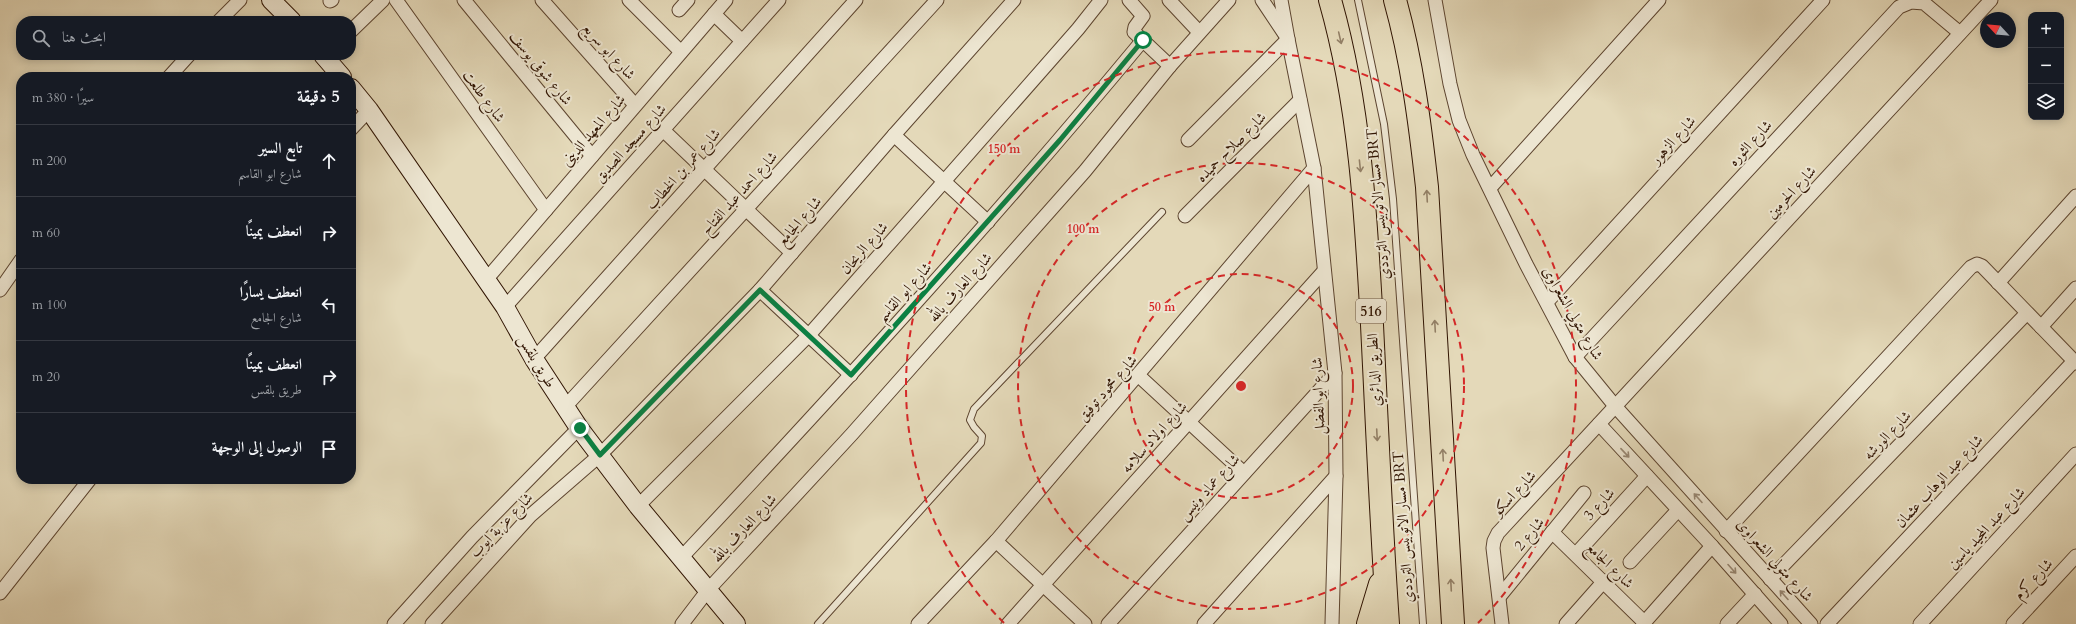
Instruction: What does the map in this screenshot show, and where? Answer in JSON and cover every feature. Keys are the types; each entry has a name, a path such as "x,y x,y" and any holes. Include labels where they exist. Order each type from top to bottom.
{"highway":[{"name":"الطريق الدائري","path":"1330,0 1347,70 1353,106 1368,243 1384,573 1388,624"},
{"path":"1395,0 1420,126 1427,187 1453,624"},
{"path":"1368,624 1384,573"}],"main road":[{"path":"271,0 287,16"},
{"path":"328,60 338,72"},
{"name":"طريق بلقس","path":"356,94 369,110 504,307 534,359 580,428 638,506 736,624"}],"street":[{"path":"224,16 240,0"},
{"path":"356,26 383,0"},
{"name":"شارع طلعت","path":"396,0 546,210"},
{"name":"شارع شوقى يوسف","path":"464,0 592,156"},
{"name":"شارع ابو سريع","path":"542,0 636,105"},
{"path":"629,0 681,52"},
{"path":"679,10 688,0"},
{"name":"شارع المعهد الدينى","path":"485,280 726,0"},
{"name":"شارع مسجد الصديق","path":"504,307 779,0"},
{"name":"شارع عمر بن الخطاب","path":"534,359 856,0"},
{"name":"شارع احمد عبد الفتاح","path":"565,407 937,0"},
{"name":"شارع الجامع","path":"600,455 760,290 894,135 1014,0"},
{"name":"شارع الريحان","path":"638,506 809,335 1078,29 1101,0"},
{"path":"1129,0 1143,16 1134,30 1170,66"},
{"path":"1169,0 1199,32"},
{"name":"شارع العارف بالله","path":"682,624 708,590 852,434 1085,171 1170,66 1229,0"},
{"path":"1188,140 1288,39 1262,0"},
{"name":"شارع ابو الفضل","path":"1281,0 1314,168 1335,373 1336,476 1332,624"},
{"name":"شارع متولي الشعراوى","path":"1435,0 1450,84 1459,120 1473,155 1526,264 1575,357 1615,406 1811,624"},
{"path":"1490,188 1659,0"},
{"name":"شارع الزهور","path":"1547,302 1823,0"},
{"name":"شارع الحرمين","path":"1615,406 1991,0"},
{"name":"شارع الثوره","path":"1575,357 1898,6 1911,2 1924,3 1960,33"},
{"path":"714,14 742,41"},
{"name":"شارع ابو القاسم","path":"681,558 851,375 988,222 1060,140 1143,40"},
{"path":"173,72 184,60"},
{"name":"شارع صلاح حميده","path":"1185,216 1300,100"},
{"path":"356,124 369,110"},
{"path":"663,130 792,253"},
{"path":"894,135 988,222"},
{"name":"شارع محمود توفيق","path":"918,624 996,541 1139,376 1314,168"},
{"path":"1998,283 2076,196"},
{"path":"1726,531 1971,267 1977,264 1982,266 2075,362"},
{"path":"0,290 16,267"},
{"name":"شارع اولاد سلامه","path":"1008,624 1324,271"},
{"path":"2041,327 2076,288"},
{"path":"760,290 851,375"},
{"name":"شارع الورشه","path":"1770,579 2027,313"},
{"name":"شارع عبد الوهاب عثمان","path":"1827,624 2075,362"},
{"name":"شارع عماد ونيس","path":"1108,624 1335,373"},
{"path":"1139,376 1244,473"},
{"name":"شارع اسكو","path":"1502,624 1500,596 1493,548 1494,541 1504,528 1615,406"},
{"path":"1599,424 1712,546 1781,624"},
{"path":"394,624 472,537 580,428"},
{"name":"شارع عبد المجيد ياسين","path":"1920,624 2076,454"},
{"name":"شارع عزبة ايوب","path":"432,624 531,515 600,455"},
{"path":"1204,624 1336,476"},
{"name":"شارع 3","path":"1576,554 1647,476"},
{"path":"0,593 86,484"},
{"name":"شارع 2","path":"1500,596 1584,493"},
{"path":"1630,562 1678,510"},
{"name":"شارع الجامع","path":"1552,532 1604,581 1644,623"},
{"path":"996,541 1085,624"},
{"path":"1644,623 1712,546"},
{"name":"شارع كرم","path":"2013,624 2076,556"},
{"path":"1566,624 1604,581"},
{"path":"1727,624 1755,594"}],"lane":[{"name":"مسار الاتوبيس الترددي BRT","path":"1358,0 1384,124 1393,199 1423,624"},
{"path":"818,624 981,443 982,436 970,420 972,412 1162,212"}],"route":[{"path":"580,428 600,455 760,290 851,375 1060,140 1143,40"}]}
